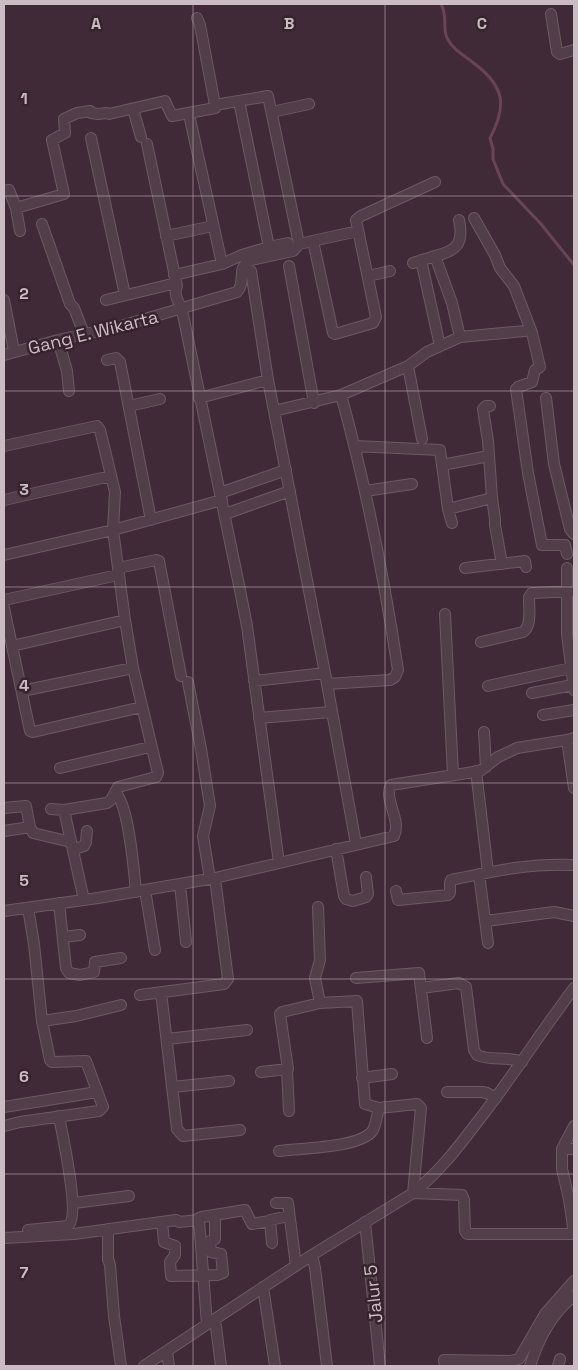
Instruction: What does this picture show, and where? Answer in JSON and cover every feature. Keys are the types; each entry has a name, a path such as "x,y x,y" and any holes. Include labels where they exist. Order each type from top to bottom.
{"street":[{"path":"551,14 557,52 560,54 574,50"},
{"path":"197,18 215,105"},
{"path":"16,208 64,194 52,140 65,133 64,119 77,113 90,111 91,113 109,114 165,101 172,116 215,108 215,105 268,96 294,244"},
{"path":"272,112 309,104"},
{"path":"240,106 269,246"},
{"path":"133,109 144,141 166,236 175,290 178,303 182,308 199,398 225,514 246,626 279,863"},
{"path":"190,118 222,264"},
{"path":"91,138 125,295"},
{"path":"313,241 333,333 373,323 375,320 368,276 356,220 434,182"},
{"path":"4,190 10,190 16,208 20,231"},
{"path":"474,218 495,255 500,268 514,286 532,333 540,367 535,370 532,382 516,389 528,473 542,545 565,545 567,554"},
{"path":"440,346 417,261 448,253 456,247 462,230 459,220"},
{"path":"42,224 70,304 74,308 84,334"},
{"path":"166,236 213,226"},
{"path":"106,300 175,281 222,264 242,254 269,246 313,241 358,231"},
{"name":"Gang E. Wikarta","path":"4,355 58,340 121,326 237,292 242,282 242,268 246,262 294,251 294,244"},
{"path":"435,256 452,303 460,337"},
{"path":"289,266 314,402"},
{"path":"251,271 268,380 356,844"},
{"path":"368,276 390,271"},
{"path":"4,300 7,331 14,351"},
{"path":"274,412 341,395 408,366 427,352 460,337 525,331"},
{"path":"58,340 70,391"},
{"path":"107,360 116,358 120,362 151,520"},
{"path":"408,366 422,439"},
{"path":"199,398 268,380"},
{"path":"327,684 390,680 395,677 398,670 388,604 365,491 341,395"},
{"path":"546,398 554,464 574,534"},
{"path":"129,406 160,399"},
{"path":"490,406 486,406 483,409 495,519 494,525 502,564"},
{"path":"4,446 97,426 100,430 115,492 113,530 125,620 133,668 157,775 156,777 118,787 111,800 107,803 64,810 51,809"},
{"path":"355,446 440,450 448,509 452,523"},
{"path":"442,464 489,456"},
{"path":"4,555 151,520 221,497 286,470"},
{"path":"4,500 111,476"},
{"path":"365,491 412,484"},
{"path":"225,514 290,491"},
{"path":"448,509 492,498"},
{"path":"4,600 118,572 156,560 159,561 201,749 210,806 203,836 213,879 228,979 224,984 140,995"},
{"path":"465,568 526,561 526,567"},
{"path":"532,693 573,684 570,592 567,568"},
{"path":"481,642 523,632 527,629 530,594 570,592"},
{"path":"4,608 29,730 33,732 142,707"},
{"path":"445,614 453,775"},
{"path":"12,646 125,620"},
{"path":"488,686 572,664"},
{"path":"22,691 133,668"},
{"path":"254,681 325,673"},
{"path":"544,716 574,710"},
{"path":"259,718 331,712"},
{"path":"484,732 486,767"},
{"path":"4,912 213,879 394,836 397,830 389,791 390,785 476,772 486,767 498,757 517,748 571,739 574,788"},
{"path":"60,768 150,747"},
{"path":"476,772 488,942"},
{"path":"115,792 119,796 126,821 132,857 155,950"},
{"path":"4,808 26,806 33,833 72,846 84,846 87,831"},
{"path":"64,810 84,900"},
{"path":"4,831 30,827"},
{"path":"336,849 346,899 353,901 366,898 368,894 366,877"},
{"path":"396,891 398,900 448,895 450,893 451,880 483,873 545,864 574,865"},
{"path":"180,884 186,942"},
{"path":"59,904 66,968 69,973 80,975 94,972 95,962 121,958"},
{"path":"318,907 320,960 315,978 320,1003"},
{"path":"4,1126 99,1111 102,1107 85,1060 52,1062 50,1060 42,1021 28,908"},
{"path":"486,921 554,912 574,916"},
{"path":"63,937 80,935"},
{"path":"356,978 418,973 427,1038"},
{"path":"421,988 459,983 466,987 474,1050 477,1055 482,1058 514,1059 522,1062"},
{"path":"144,1366 312,1255 413,1193 444,1165 496,1098 574,988"},
{"path":"161,992 177,1128 183,1136 240,1130"},
{"path":"289,1111 288,1066 280,1014 285,1011 320,1003 354,1000 357,1002 365,1104 379,1108 412,1104 420,1105 421,1108 413,1193"},
{"path":"42,1021 76,1016 121,1005"},
{"path":"167,1040 247,1030"},
{"path":"261,1072 287,1070"},
{"path":"362,1078 392,1074"},
{"path":"173,1087 229,1081"},
{"path":"4,1107 97,1092"},
{"path":"447,1092 482,1092 496,1098"},
{"path":"279,1150 352,1143 367,1137 373,1130 379,1108"},
{"path":"4,1232 68,1226 73,1221 74,1203 59,1116"},
{"path":"413,1193 462,1195 464,1200 465,1231 467,1234 574,1234 562,1168 562,1148 574,1126"},
{"path":"562,1148 574,1149"},
{"path":"74,1203 129,1196"},
{"path":"276,1204 287,1202 296,1266"},
{"path":"4,1238 74,1234 162,1222 199,1220 199,1218 215,1216 226,1212 245,1210 252,1224 289,1216"},
{"path":"162,1222 164,1242 175,1246 175,1255 170,1262 170,1276 217,1275 223,1273 221,1254 211,1252 210,1241 215,1239 215,1216"},
{"path":"199,1220 202,1274 221,1366"},
{"path":"270,1221 272,1243"},
{"name":"Jalur 5","path":"364,1222 380,1366"},
{"path":"108,1229 108,1259 121,1366"},
{"path":"312,1255 327,1366"},
{"path":"445,1366 444,1360 510,1361 520,1359 545,1314 574,1281"},
{"path":"264,1287 275,1366"},
{"path":"530,1366 536,1348 545,1331 559,1310 574,1296"},
{"path":"167,1352 170,1366"}],"waterway":[{"path":"441,4 447,38 452,46 485,72 497,89 501,107 490,138 493,159 503,184 541,224 574,265"}]}
